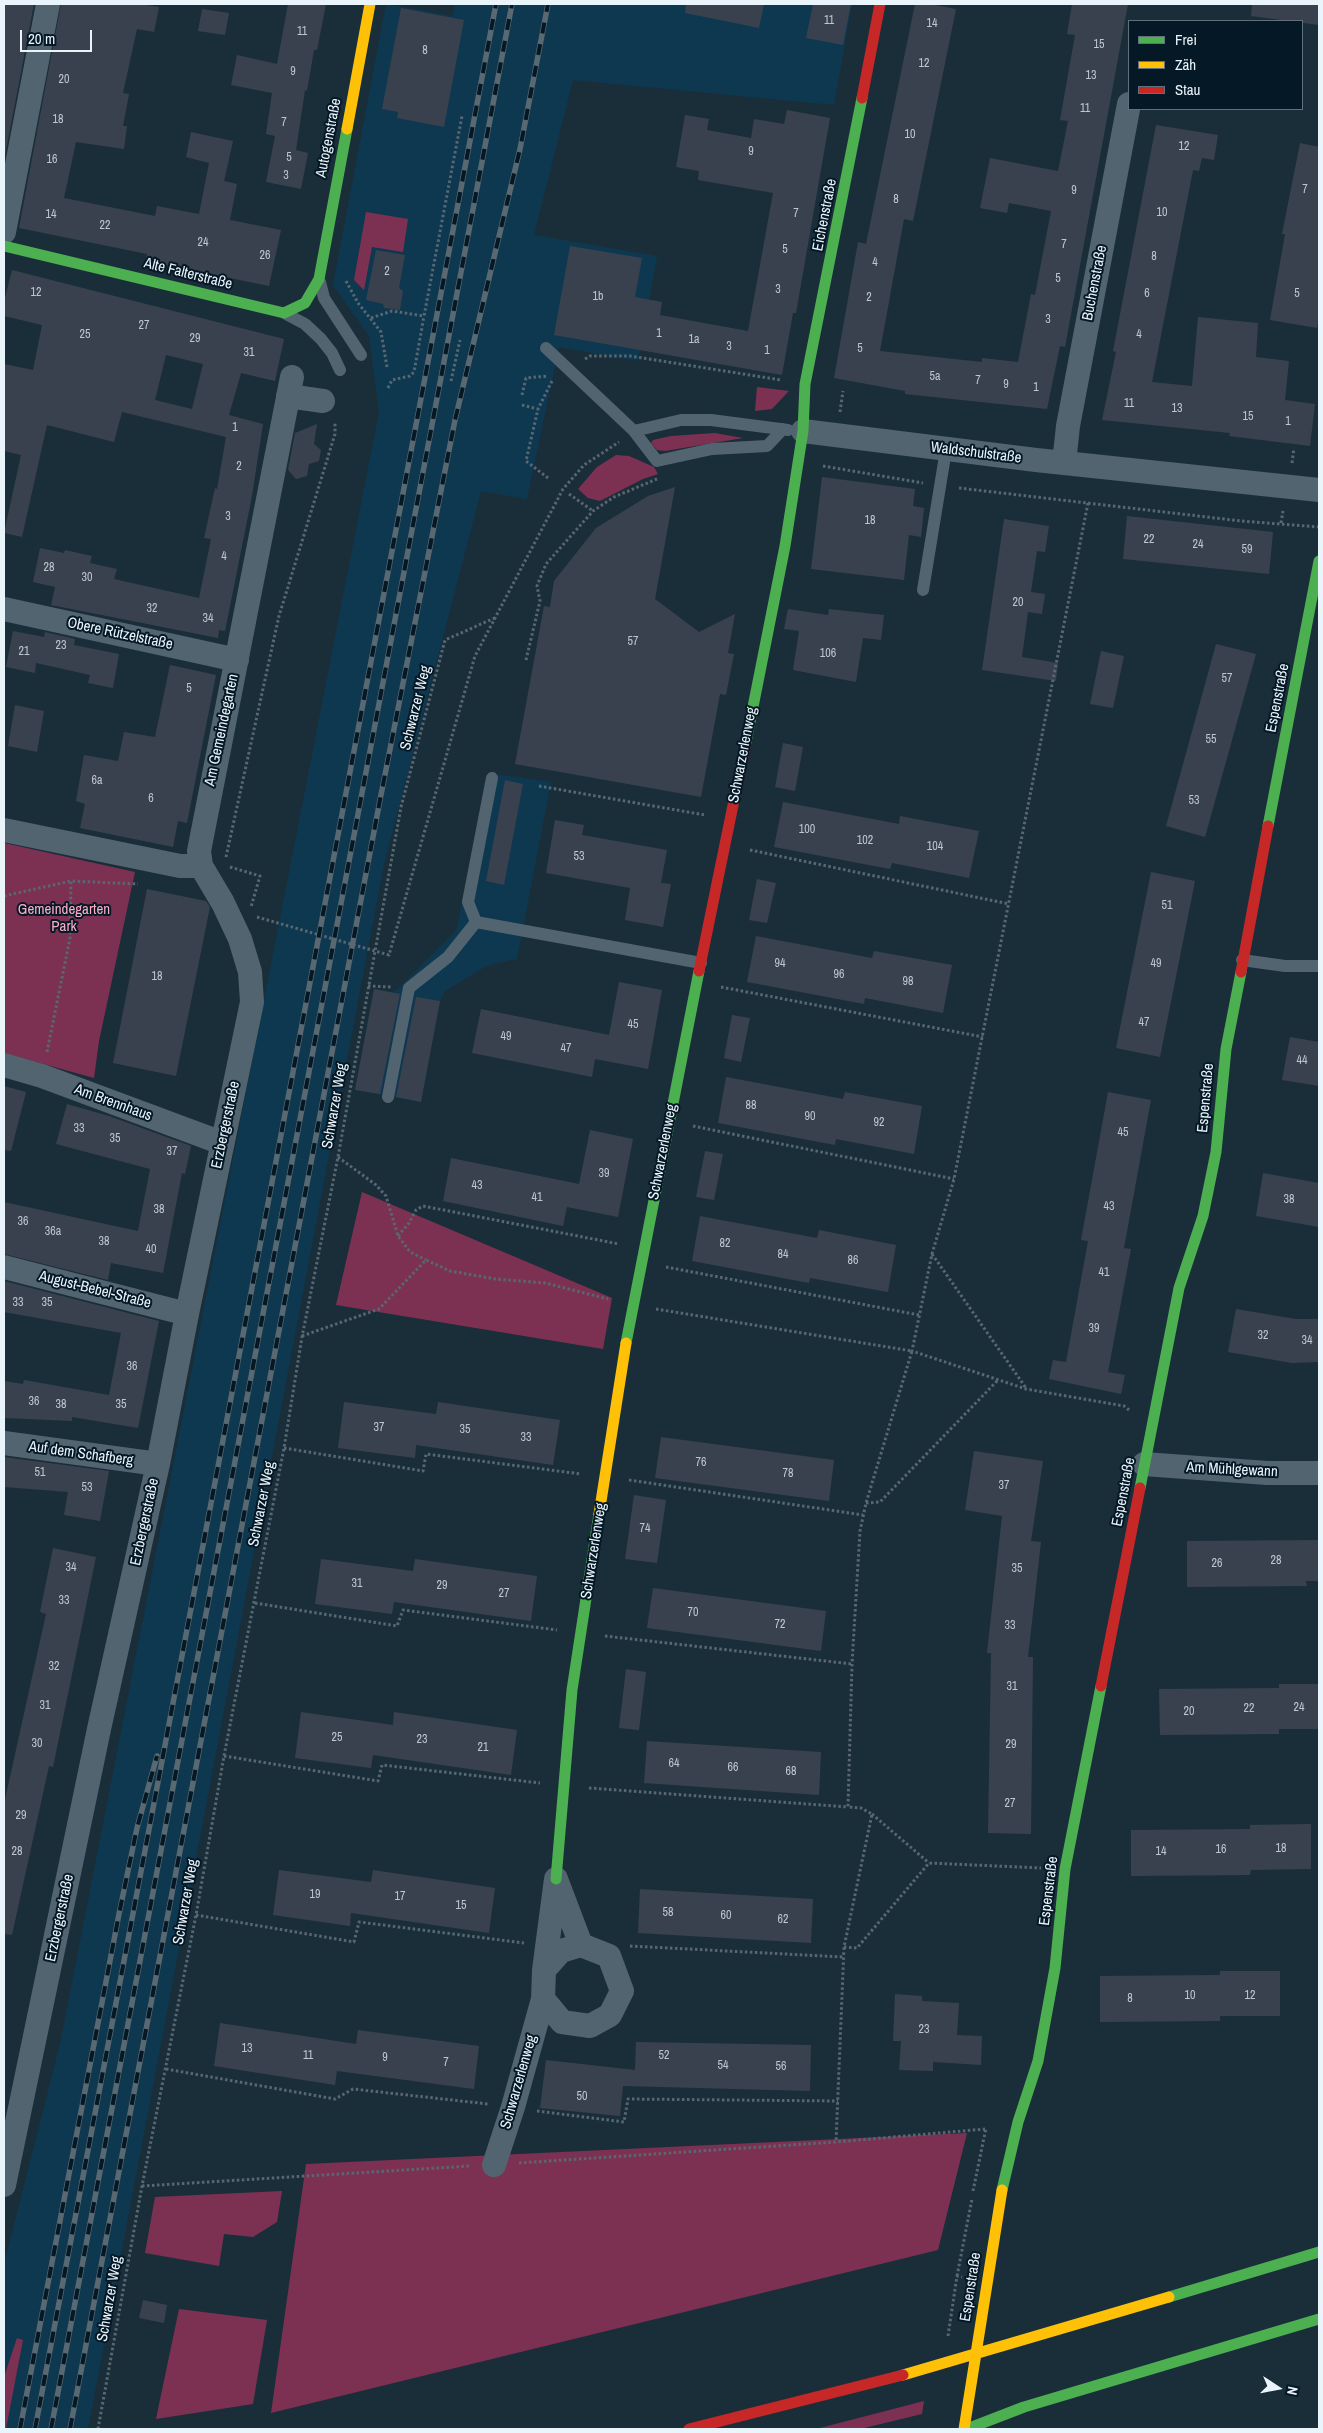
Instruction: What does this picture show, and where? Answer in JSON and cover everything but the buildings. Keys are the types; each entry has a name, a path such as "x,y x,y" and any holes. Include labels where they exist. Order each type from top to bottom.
{"main road":[{"name":"Autogenstraße","path":"284,313 305,303 319,279 370,4"},
{"name":"Eichenstraße","path":"793,430 827,282 880,4"},
{"name":"Alte Falterstraße","path":"4,246 284,313"},
{"name":"Schwarzerlenweg","path":"556,1878 572,1690 632,1305 784,546 793,430"},
{"name":"Espenstraße","path":"965,2429 1000,2200 1018,2122 1038,2061 1055,1968 1065,1869 1144,1464 1179,1288 1203,1216 1216,1152 1226,1049 1319,562"},
{"path":"689,2429 919,2372 1319,2252"},
{"path":"965,2429 1024,2407 1319,2319"}],"street":[{"path":"4,232 48,4"},
{"name":"Buchenstraße","path":"1064,463 1068,426 1128,109"},
{"name":"Am Gemeindegarten","path":"201,866 198,851 200,837 237,660 290,387 323,401"},
{"name":"Waldschulstraße","path":"793,430 946,450 1319,490"},
{"name":"Obere Rützelstraße","path":"4,609 237,660"},
{"path":"4,830 180,866 201,866"},
{"name":"Erzbergerstraße","path":"4,2185 99,1729 158,1464 186,1314 252,1002 250,972 240,939 223,903 201,866"},
{"name":"Am Brennhaus","path":"4,1065 42,1076 222,1143"},
{"name":"August-Bebel-Straße","path":"4,1267 186,1314"},
{"name":"Auf dem Schafberg","path":"4,1444 158,1464"},
{"name":"Am Mühlgewann","path":"1144,1464 1267,1473 1319,1473"},
{"name":"Schwarzerlenweg","path":"556,1878 582,1945"},
{"name":"Schwarzerlenweg","path":"494,2164 513,2107 543,1999 544,1970 556,1878"},
{"path":"543,1999 562,2022 590,2026 610,2015 622,1991 609,1956 582,1945 561,1951 544,1970"}],"lane":[{"name":"Autogenstraße","path":"319,279 324,298 361,355"},
{"name":"Alte Falterstraße","path":"284,313 305,324 321,339 332,353 340,370"},
{"path":"546,348 634,431 657,460 712,449 766,446 793,430"},
{"name":"Waldschulstraße","path":"634,431 681,420 711,420 793,430"},
{"path":"923,590 946,450"},
{"path":"476,922 468,902 492,778"},
{"path":"476,922 701,963"},
{"path":"388,1097 409,988 448,957 476,922"},
{"path":"1242,960 1284,966 1319,966"}],"path":[{"path":"388,388 392,380 410,376 414,372 462,116"},
{"path":"340,278 345,279 358,303 381,332 387,367"},
{"path":"371,318 392,311 424,316"},
{"path":"451,381 460,340"},
{"path":"568,368 590,356 630,356 782,380"},
{"path":"522,395 526,378 555,375 538,409 526,461 548,478"},
{"path":"840,417 843,391"},
{"path":"323,401 334,403 335,434 279,616 224,866 260,876 249,915 390,954 475,656 563,489 584,465 634,431"},
{"path":"522,405 538,409"},
{"path":"1291,468 1294,448"},
{"path":"815,465 940,486 1241,521 1319,527"},
{"path":"526,660 540,601 537,586 546,564 593,511 569,494"},
{"path":"848,1807 852,1664 860,1531 866,1503 912,1351 932,1254 954,1179 1088,503"},
{"path":"1282,523 1283,511"},
{"name":"Schwarzer Weg","path":"98,2429 142,2186 196,1915 224,1756 284,1448 302,1336 338,1157 401,807 445,640 497,617"},
{"path":"539,786 730,820"},
{"path":"724,845 1009,904"},
{"path":"4,896 71,881 139,884"},
{"path":"42,1076 70,938 71,881"},
{"path":"697,983 983,1037"},
{"path":"669,1121 954,1179"},
{"path":"338,1157 376,1185 386,1196 398,1236 410,1252 450,1271 495,1279 545,1284 632,1305 912,1351 1026,1389 1124,1406 1152,1427"},
{"path":"398,1236 416,1210 423,1206 644,1248"},
{"path":"932,1254 1026,1389"},
{"path":"302,1336 379,1309 426,1260"},
{"path":"641,1262 919,1315"},
{"path":"866,1503 880,1502 998,1380"},
{"path":"284,1448 423,1471 426,1454 605,1477 863,1515"},
{"path":"254,1603 398,1626 403,1610 580,1633 852,1664"},
{"path":"224,1756 378,1781 382,1765 564,1786 861,1808 872,1814 928,1863 1065,1869"},
{"path":"872,1814 844,1947 836,2142 985,2129"},
{"path":"844,1947 857,1948 928,1863"},
{"path":"196,1915 354,1942 359,1922 547,1946"},
{"path":"609,1956 630,1945 843,1958"},
{"path":"166,2069 335,2099 353,2089 624,2122 628,2099 838,2100"}],"shaded area":[{"path":"386,4 453,16 455,4 852,4 834,105 573,80 534,235 657,256 638,361 559,347 527,499 481,491 384,864 88,2429 4,2429 4,2264 60,2044 379,412 369,336 333,285"},
{"path":"490,773 551,782 517,959 496,963 483,968 445,991 440,1001 421,1102 355,1090 374,989 392,992 398,989 456,931"}],"green space":[{"path":"366,212 408,219 403,252 372,247 364,290 354,280"},
{"path":"757,387 789,391 772,409 755,411"},
{"path":"715,433 743,438 665,451 657,450 651,443 653,440 671,436"},
{"path":"616,455 629,456 654,467 658,474 643,479 600,501 588,498 578,489 597,467"},
{"name":"Gemeindegarten Park","path":"4,843 135,872 99,1041 94,1078 4,1053"},
{"path":"362,1192 612,1298 603,1349 336,1305"},
{"path":"967,2133 938,2250 271,2413 306,2164"},
{"path":"282,2191 277,2222 253,2237 224,2234 219,2266 145,2253 155,2197"},
{"path":"179,2309 267,2320 253,2404 156,2419"},
{"path":"17,2338 23,2340 6,2429 4,2429 4,2377"},
{"path":"924,2401 922,2414 860,2429 816,2429"}],"railway":[{"path":"35,2429 496,4"},
{"path":"51,2429 512,4"},
{"path":"70,2429 380,800 455,420 520,149 548,4"},
{"path":"20,2429 119,1914 137,1828 157,1756"}],"traffic: fast":[{"path":"746,742 785,546 803,431 805,384 862,98"},
{"path":"4,246 284,313 305,303 319,279 347,129"},
{"path":"1268,826 1319,561"},
{"path":"626,1343 699,971"},
{"path":"1140,1488 1179,1288 1203,1216 1216,1152 1226,1049 1241,972"},
{"path":"556,1879 572,1690 599,1514"},
{"path":"1002,2190 1018,2122 1038,2061 1055,1968 1065,1869 1101,1686"},
{"path":"1169,2297 1319,2252"},
{"path":"967,2429 1024,2407 1319,2319"}],"traffic: slow":[{"path":"347,129 370,4"},
{"path":"599,1514 626,1343"},
{"path":"964,2429 1002,2190"},
{"path":"903,2375 1169,2297"}],"traffic: jam":[{"path":"862,98 880,4"},
{"path":"699,971 746,742"},
{"path":"1241,972 1268,826"},
{"path":"1101,1686 1140,1488"},
{"path":"689,2429 903,2375"}]}
